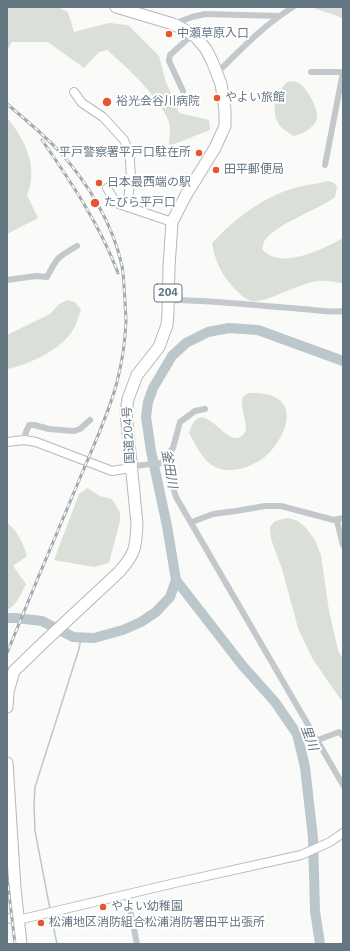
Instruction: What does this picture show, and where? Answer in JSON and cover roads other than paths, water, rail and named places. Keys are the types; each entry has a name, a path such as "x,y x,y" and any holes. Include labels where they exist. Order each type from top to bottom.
{"highway":[{"name":"国道204号","path":"7,707 8,692 14,671 119,572 130,560 134,551 137,524 126,412 128,399 137,375 159,347 166,325 168,312 168,267 172,222 186,195 215,148 225,126 224,96 221,84 206,49 193,34 173,24 116,7"},
{"path":"7,763 15,888 21,944"}],"street":[{"path":"217,73 253,37 293,7"},
{"path":"173,24 205,14 279,16"},
{"path":"184,91 169,61 170,55 193,34"},
{"path":"311,72 343,72 326,165"},
{"path":"74,92 82,103 103,117 124,140 130,156 131,177 127,207"},
{"path":"107,188 116,203 172,222"},
{"path":"7,280 36,276 47,278 59,257 77,246"},
{"path":"168,300 198,300 329,312 343,311"},
{"path":"205,409 195,411 180,422 173,448 163,464 176,497 192,522 343,785"},
{"path":"24,440 29,425 49,429 74,431 80,429 90,420"},
{"path":"7,442 24,440 36,442 112,471 132,467 163,464"},
{"path":"192,522 213,514 265,506 281,506 334,520 343,518"},
{"path":"334,520 337,521 343,545"},
{"path":"318,740 342,731"},
{"path":"7,918 18,920 301,855 330,842 343,833"},
{"path":"127,894 137,944"}],"waterway":[{"name":"釜田川","path":"7,618 42,621 73,637 94,638 123,630 141,622 156,612 170,597 176,580 167,526 151,451 146,417 148,402 153,388 172,356 186,343 208,332 229,328 258,330 343,361"},
{"name":"里川","path":"176,580 242,665 275,702 297,734 305,767 313,838 315,911 320,944"},
{"path":"50,909 35,831 35,787 79,649 81,638"},
{"path":"51,915 57,944"}],"railway":[{"path":"7,104 40,133 70,163 98,205 106,220 118,250 122,266 126,322 120,367 110,405 7,653"},
{"path":"42,140 94,221 118,273"},
{"path":"7,877 15,944"}],"place":[{"name":"中瀬草原入口","path":"169,34"},
{"name":"やよい旅館","path":"217,98"},
{"name":"裕光会谷川病院","path":"107,102"},
{"name":"平戸警察署平戸口駐在所","path":"199,153"},
{"name":"田平郵便局","path":"216,170"},
{"name":"日本最西端の駅","path":"99,183"},
{"name":"たびら平戸口","path":"95,203"},
{"name":"やよい幼稚園","path":"103,907"},
{"name":"松浦地区消防組合松浦消防署田平出張所","path":"41,923"}]}
